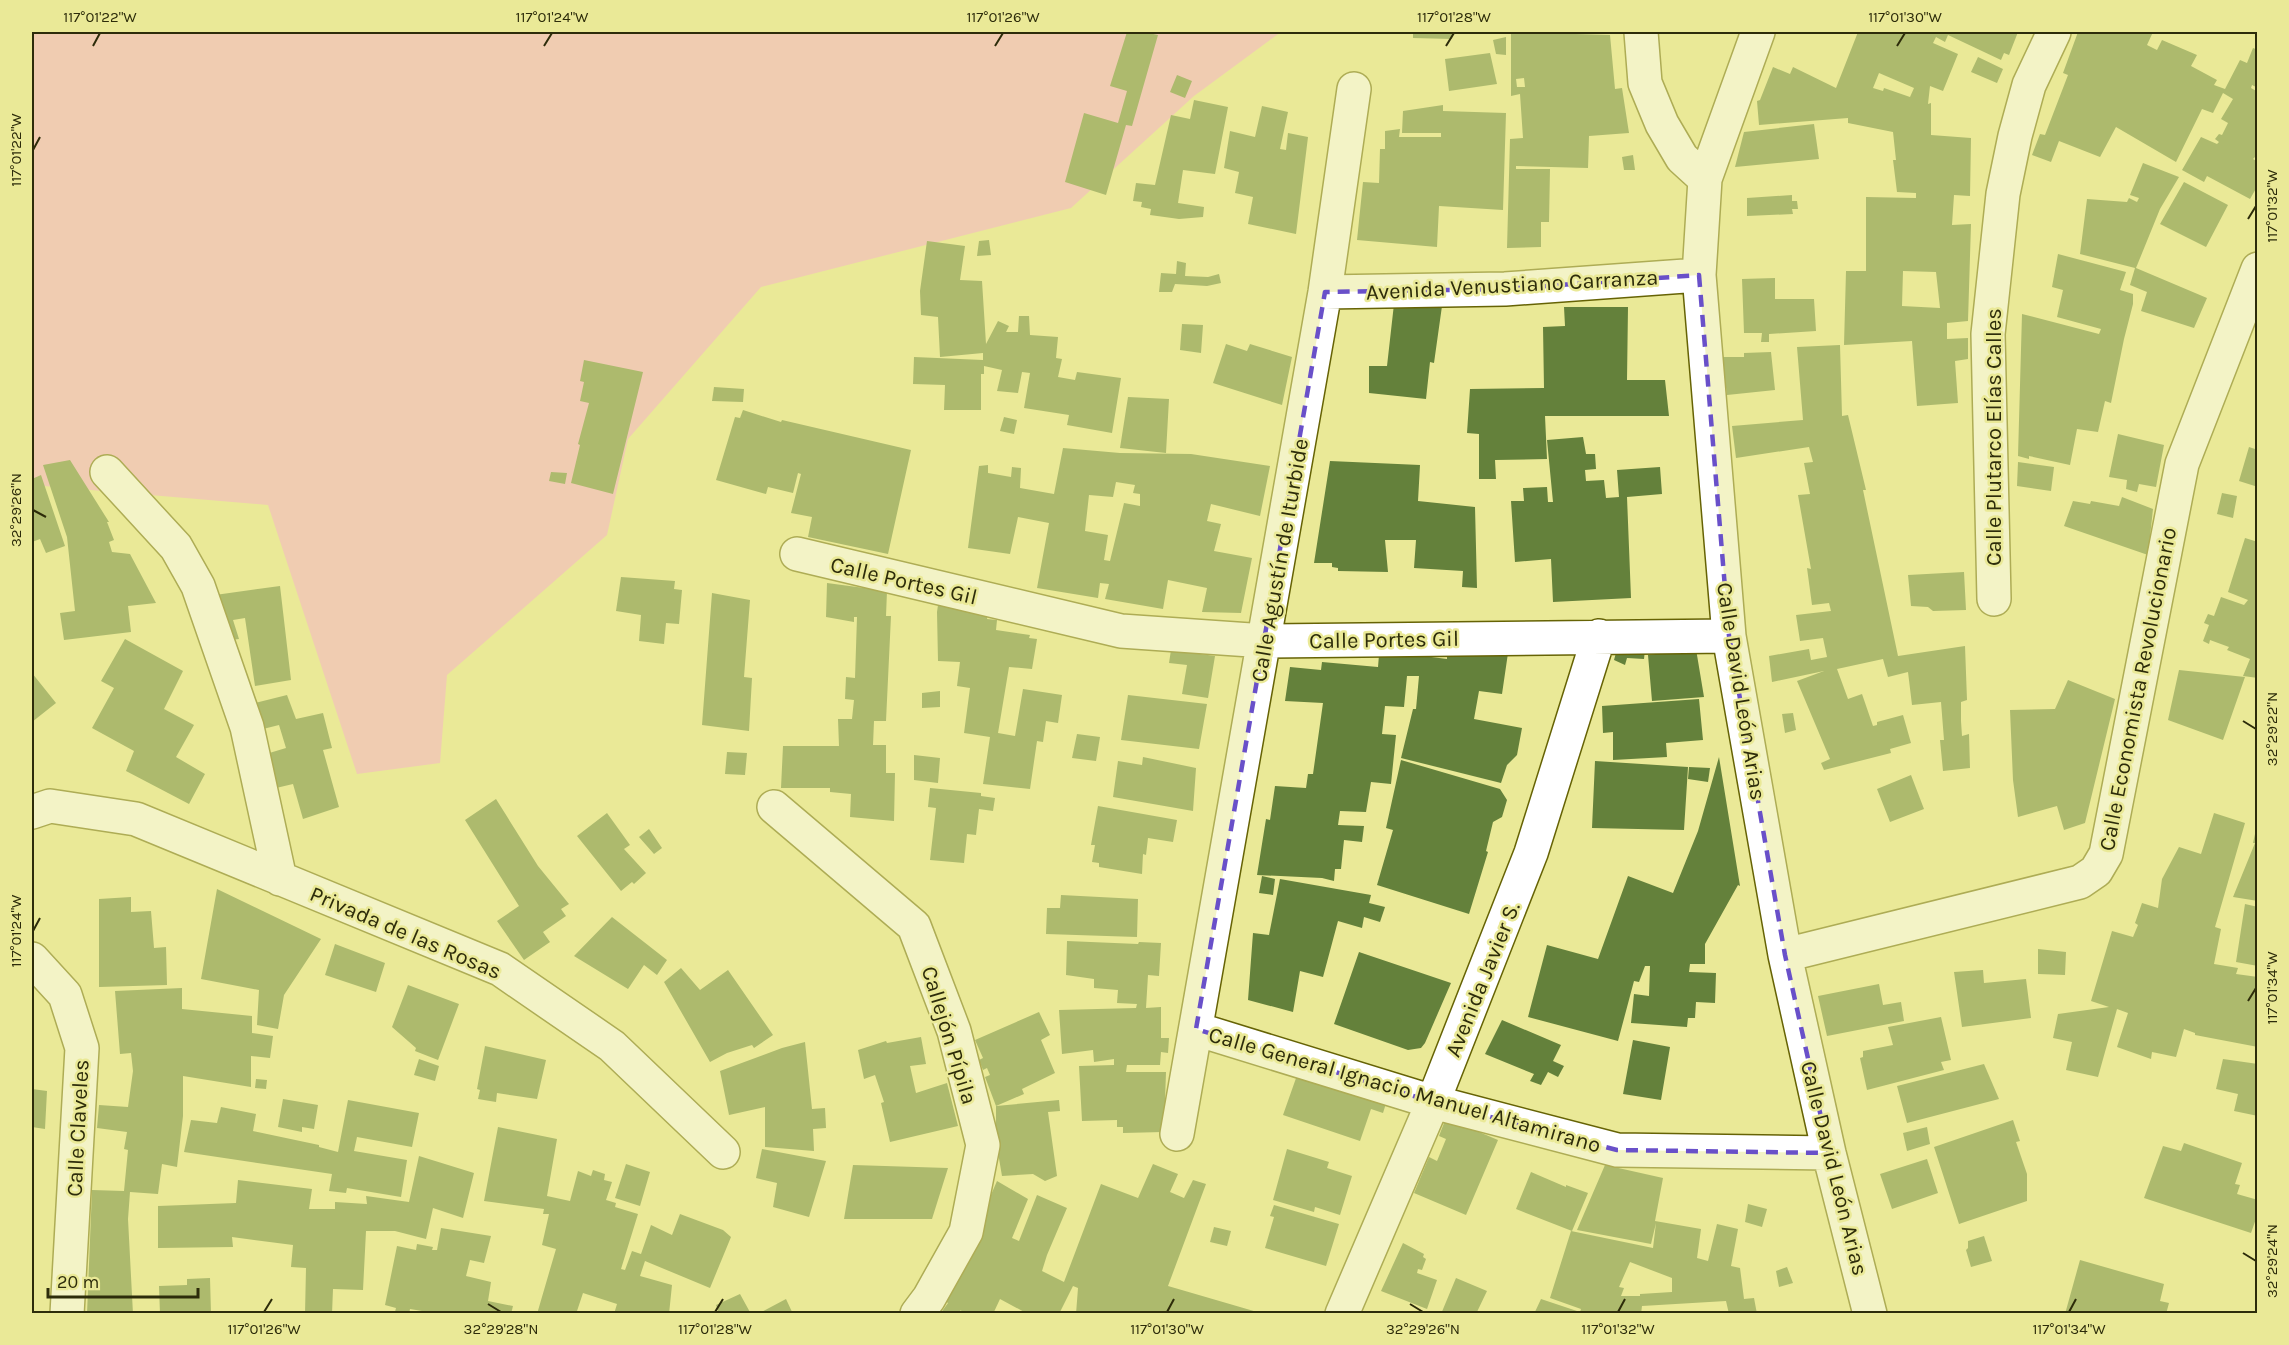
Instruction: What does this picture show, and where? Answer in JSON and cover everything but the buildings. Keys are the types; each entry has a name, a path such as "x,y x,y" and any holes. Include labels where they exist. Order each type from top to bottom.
{"street":[{"path":"1641,32 1645,83 1662,124 1682,158 1705,179"},
{"name":"Calle David León Arias","path":"1758,32 1705,179 1699,275 1729,636 1785,955 1829,1153 1870,1314"},
{"name":"Calle Plutarco Elías Calles","path":"1994,599 1989,322 2004,194 2015,136 2029,85 2054,32"},
{"name":"Calle Agustín de Iturbide","path":"1177,1134 1325,292 1354,89"},
{"name":"Calle Economista Revolucionario","path":"1785,955 2080,882 2096,871 2106,854 2182,464 2258,269"},
{"name":"Avenida Venustiano Carranza","path":"1325,292 1505,289 1699,275"},
{"path":"107,472 176,547 198,586 247,727 280,879"},
{"name":"Calle Portes Gil","path":"797,554 1121,631 1265,641 1729,636"},
{"name":"Avenida Javier S.","path":"1342,1314 1433,1102 1531,853 1599,636"},
{"name":"Privada de las Rosas","path":"32,812 50,806 136,819 500,969 612,1046 723,1152"},
{"name":"Callejón Pípila","path":"774,807 914,926 954,1031 983,1145 966,1232 929,1298 917,1314"},
{"name":"Calle Claveles","path":"32,959 66,995 82,1048 67,1314"},
{"name":"Calle General Ignacio Manuel Altamirano","path":"1196,1029 1433,1102 1617,1150 1829,1153"}],"highlighted area":[{"path":"1699,275 1729,636 1785,955 1829,1153 1617,1150 1433,1102 1196,1029 1325,292 1505,289"}],"shaded area":[{"path":"32,32 1281,32 1194,96 1071,208 761,287 628,439 607,535 447,675 440,763 357,774 268,505 32,485"}]}
